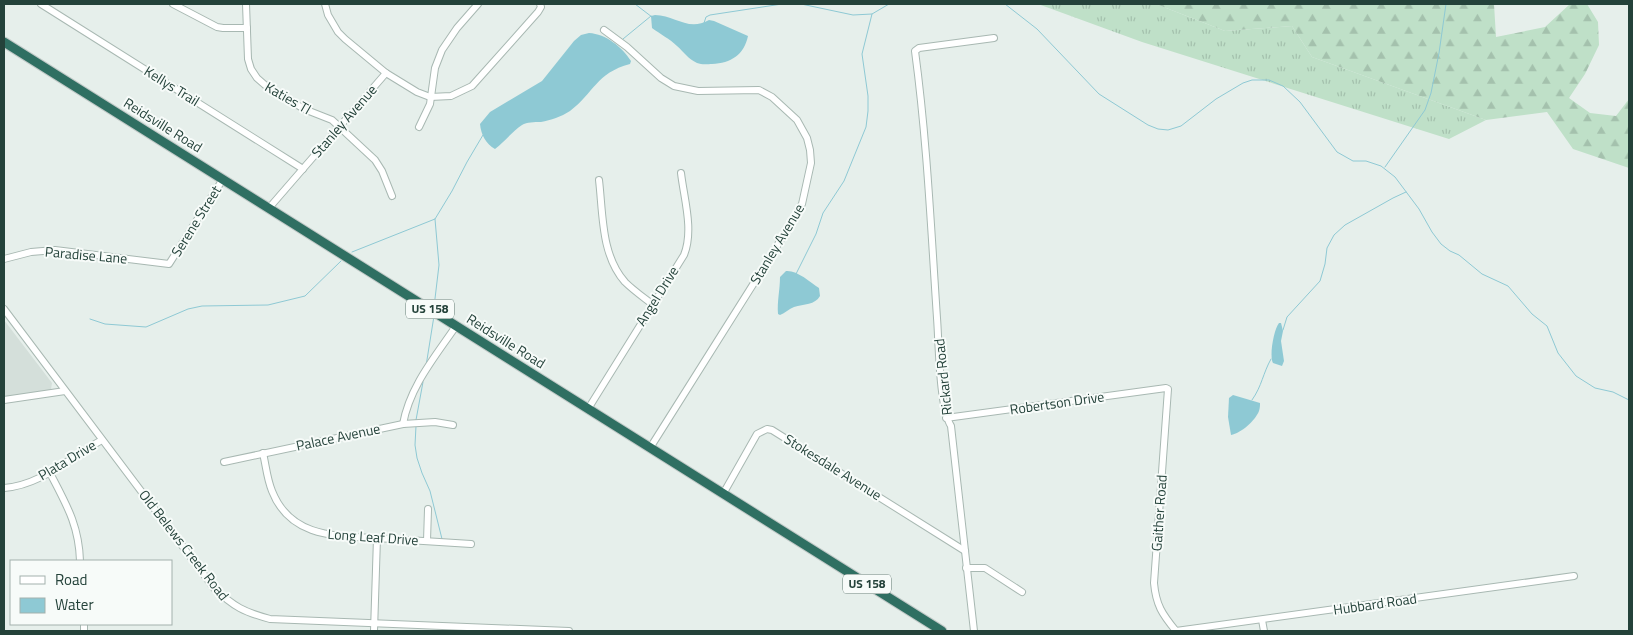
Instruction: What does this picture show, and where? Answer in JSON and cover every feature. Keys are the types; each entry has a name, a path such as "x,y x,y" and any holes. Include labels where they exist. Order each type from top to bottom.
{"highway":[{"name":"Reidsville Road","path":"4,42 942,631"}],"street":[{"name":"Kellys Trail","path":"41,4 303,169"},
{"path":"173,4 217,27 247,28"},
{"name":"Katies Tl","path":"246,4 248,59 251,69 257,78 304,109 327,117 339,127 375,160 382,170 392,196"},
{"path":"325,4 328,15 338,32 386,73"},
{"path":"420,127 430,104 435,68 442,50 456,28 478,4"},
{"path":"430,97 451,96 472,86 538,12 541,7 540,4"},
{"name":"Stanley Avenue","path":"604,30 627,47 661,78 674,86 698,91 759,90 772,97 797,120 807,138 810,150 811,162 802,204 650,448"},
{"name":"Rickard Road","path":"974,631 951,426 946,418 941,369 923,121 915,51 919,48 994,38"},
{"name":"Stanley Avenue","path":"269,208 386,73 417,92 430,97"},
{"name":"Angel Drive","path":"588,409 684,255 688,245 689,234 681,173"},
{"name":"Serene Street","path":"169,264 222,179"},
{"path":"599,180 607,249 612,262 630,287 652,304"},
{"name":"Paradise Lane","path":"4,259 31,252 55,250 169,264"},
{"name":"Old Belews Creek Road","path":"4,309 214,588 230,604 246,612 270,619 436,629 569,631"},
{"path":"403,424 409,399 417,383 456,326"},
{"name":"Robertson Drive","path":"946,418 1166,388 1168,390"},
{"name":"Gaither Road","path":"1168,390 1154,583 1157,605 1176,631"},
{"path":"4,400 65,391"},
{"name":"Palace Avenue","path":"224,462 403,424 435,422 453,425"},
{"name":"Stokesdale Avenue","path":"724,494 758,434 763,430 772,430 964,551"},
{"name":"Plata Drive","path":"4,488 30,482 50,473 88,447 102,440"},
{"name":"Long Leaf Drive","path":"263,453 272,492 279,504 296,523 330,536 471,544"},
{"path":"50,473 72,515 79,541 80,560"},
{"path":"427,541 428,509"},
{"path":"374,631 376,538"},
{"path":"966,568 985,568 1022,592"},
{"name":"Hubbard Road","path":"1176,631 1574,576"},
{"path":"1262,620 1264,631"}],"shaded area":[{"path":"4,320 52,383 51,389 47,393 4,398"}],"green space":[{"path":"1038,4 1156,4 1225,31 1292,26 1312,57 1486,120 1449,139 1142,42"},
{"path":"1156,4 1494,4 1496,37 1545,27 1570,4 1587,4 1598,22 1599,45 1585,74 1569,98 1590,113 1616,116 1629,99 1629,168 1573,149 1547,112 1486,120 1312,57 1292,26 1225,31"}],"water":[{"path":"651,16 669,17 688,24 709,20 714,21 748,36 740,53 731,60 699,64 691,60 674,43 652,28"},
{"path":"589,33 613,42 631,61 630,64 602,78 567,113 541,122 524,124 495,149 489,145 483,135 480,124 490,112 542,81 574,41 581,35"},
{"path":"786,271 799,274 819,288 820,296 812,303 794,307 780,315 778,314 778,309 780,277"},
{"path":"1279,323 1281,323 1283,331 1281,341 1284,361 1282,366 1273,363 1272,360 1274,336"},
{"path":"1233,395 1260,403 1260,406 1257,415 1251,422 1239,432 1231,435 1228,417 1229,398"}],"waterway":[{"path":"635,4 652,17"},
{"path":"704,23 706,17 710,15 782,4"},
{"path":"801,4 853,15 872,14 889,4"},
{"path":"1005,4 1037,29 1099,94 1148,125 1158,129 1168,130 1181,126 1216,99 1243,83 1252,80 1269,80 1283,86 1300,102 1337,152 1353,161 1366,161 1381,166 1395,177 1419,209 1441,244 1459,255 1482,274 1508,286 1532,314 1547,326 1558,353 1576,376 1595,388 1613,392 1629,400"},
{"path":"1385,167 1425,110 1431,93 1439,53 1446,4"},
{"path":"796,274 816,234 823,213 844,181 866,127 868,96 862,54 872,14"},
{"path":"623,39 651,16"},
{"path":"352,252 435,219 483,135"},
{"path":"1283,330 1287,317 1320,281 1327,248 1334,235 1345,225 1406,192"},
{"path":"434,307 439,265 435,219"},
{"path":"90,319 105,324 146,327 188,309 202,306 268,305 305,296 341,261"},
{"path":"426,366 434,316"},
{"path":"1252,400 1271,359"},
{"path":"416,420 423,382"},
{"path":"416,426 415,445 417,458 430,491 442,539"}]}
